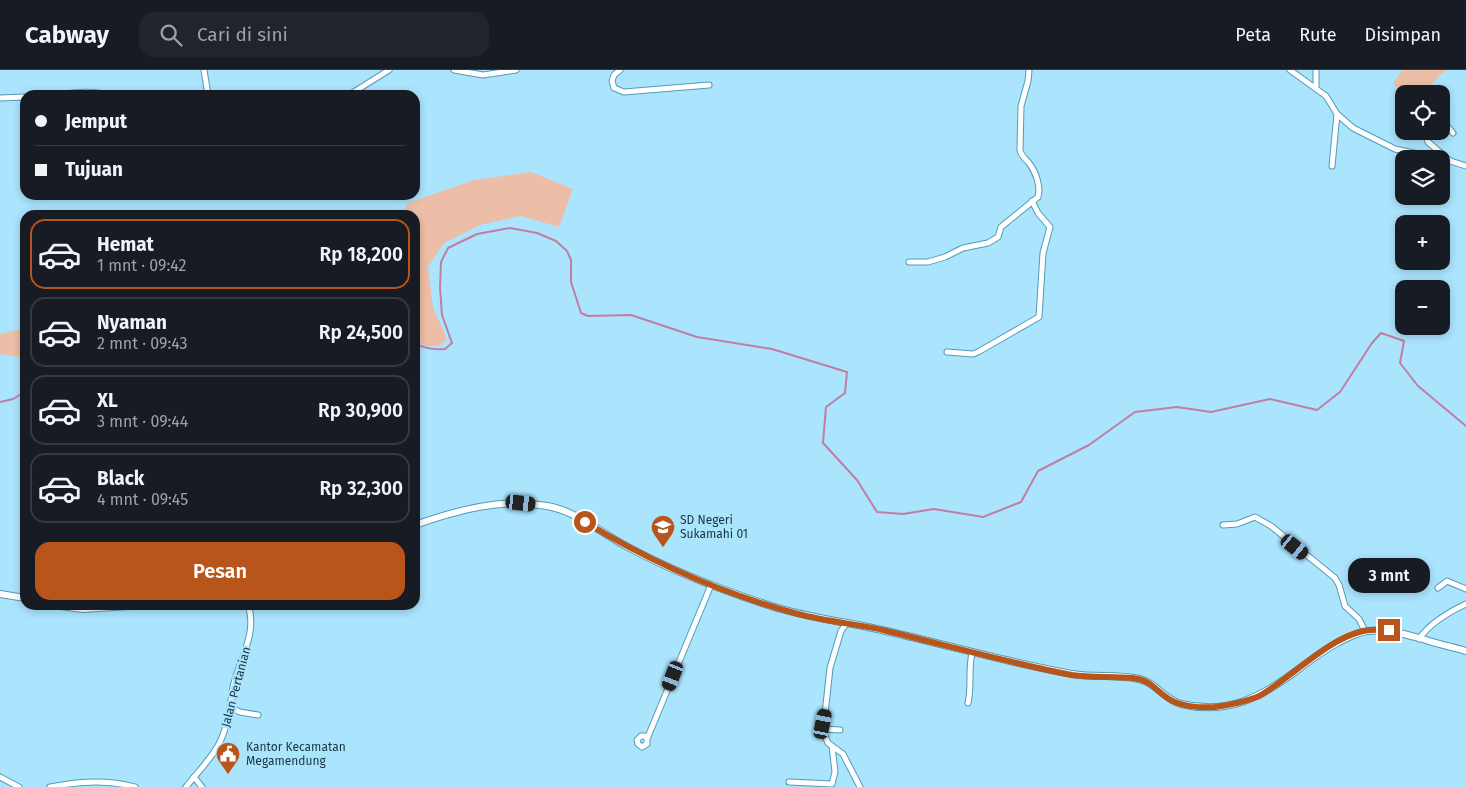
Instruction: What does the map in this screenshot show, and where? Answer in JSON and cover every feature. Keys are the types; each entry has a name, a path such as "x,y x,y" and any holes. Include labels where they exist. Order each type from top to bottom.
{"street":[{"path":"204,70 207,90"},
{"path":"357,90 389,70"},
{"path":"454,70 483,75 516,70"},
{"path":"620,70 614,75 612,84 614,88 624,92 709,85"},
{"path":"909,262 928,262 945,257 963,248 988,243 998,237 1001,227 1017,216 1032,201 1036,200 1039,195 1038,185 1032,167 1022,156 1020,150 1021,106 1029,70"},
{"path":"1290,70 1326,96 1337,114 1353,128 1400,150"},
{"path":"1316,70 1316,88"},
{"path":"0,98 20,97"},
{"path":"1332,166 1337,114"},
{"path":"1450,129 1453,133"},
{"path":"1427,140 1437,150"},
{"path":"1450,161 1463,165 1466,161"},
{"path":"947,352 973,354 1039,317 1043,253 1050,227 1038,214 1032,201"},
{"path":"420,522 456,511 489,505 521,503 558,508 640,553 711,585 800,614 889,632 972,653 1075,675 1143,680 1154,685 1171,701 1194,706 1212,707 1229,705 1258,696 1327,648 1352,635 1365,631 1401,632 1466,652"},
{"path":"1223,525 1237,524 1252,517 1271,526 1335,578 1340,585 1345,606 1359,619 1365,631"},
{"path":"1438,588 1447,581 1466,589"},
{"path":"647,739 711,585"},
{"path":"0,594 20,597"},
{"path":"1420,638 1452,611 1466,604"},
{"name":"Jalan Pertanian","path":"186,787 220,743 236,677 247,646 251,616 249,610"},
{"path":"846,624 841,631 830,668 823,729 824,737 843,754 860,787"},
{"path":"968,703 971,691 970,670 972,653"},
{"path":"230,708 258,715"},
{"path":"823,729 840,730"},
{"path":"789,782 832,785 835,772 832,746"},
{"path":"0,777 19,787"},
{"path":"194,777 202,787"},
{"path":"50,787 98,781 135,787"}],"shaded area":[{"path":"1402,70 1447,70 1431,85 1393,84"},
{"path":"531,172 573,189 559,227 521,216 480,225 444,243 428,267 433,307 447,339 440,346 425,346 420,342 420,210 404,210 408,203 474,180"},
{"path":"20,329 20,357 0,354 0,334"}],"waterway":[{"path":"420,345 426,348 445,349 452,343 442,315 440,288 441,262 448,248 477,234 510,228 537,233 556,241 567,251 571,260 571,282 581,313 588,316 631,315 697,337 772,349 847,372 845,393 826,407 823,443 857,480 877,512 903,514 934,509 983,517 1021,502 1038,471 1089,445 1135,412 1177,407 1211,412 1270,399 1317,410 1340,392 1372,343 1381,333 1404,341 1400,363 1418,386 1466,426"},
{"path":"0,402 13,399 20,395"}],"place":[{"name":"SD Negeri Sukamahi 01","path":"663,548"},
{"name":"Kantor Kecamatan Megamendung","path":"228,775"}],"route":[{"path":"585,522 624,546 654,561 711,585 772,606 800,614 880,630 972,653 1075,675 1143,680 1154,685 1171,701 1194,706 1212,707 1229,705 1258,696 1327,648 1352,635 1365,631 1389,630"}]}
